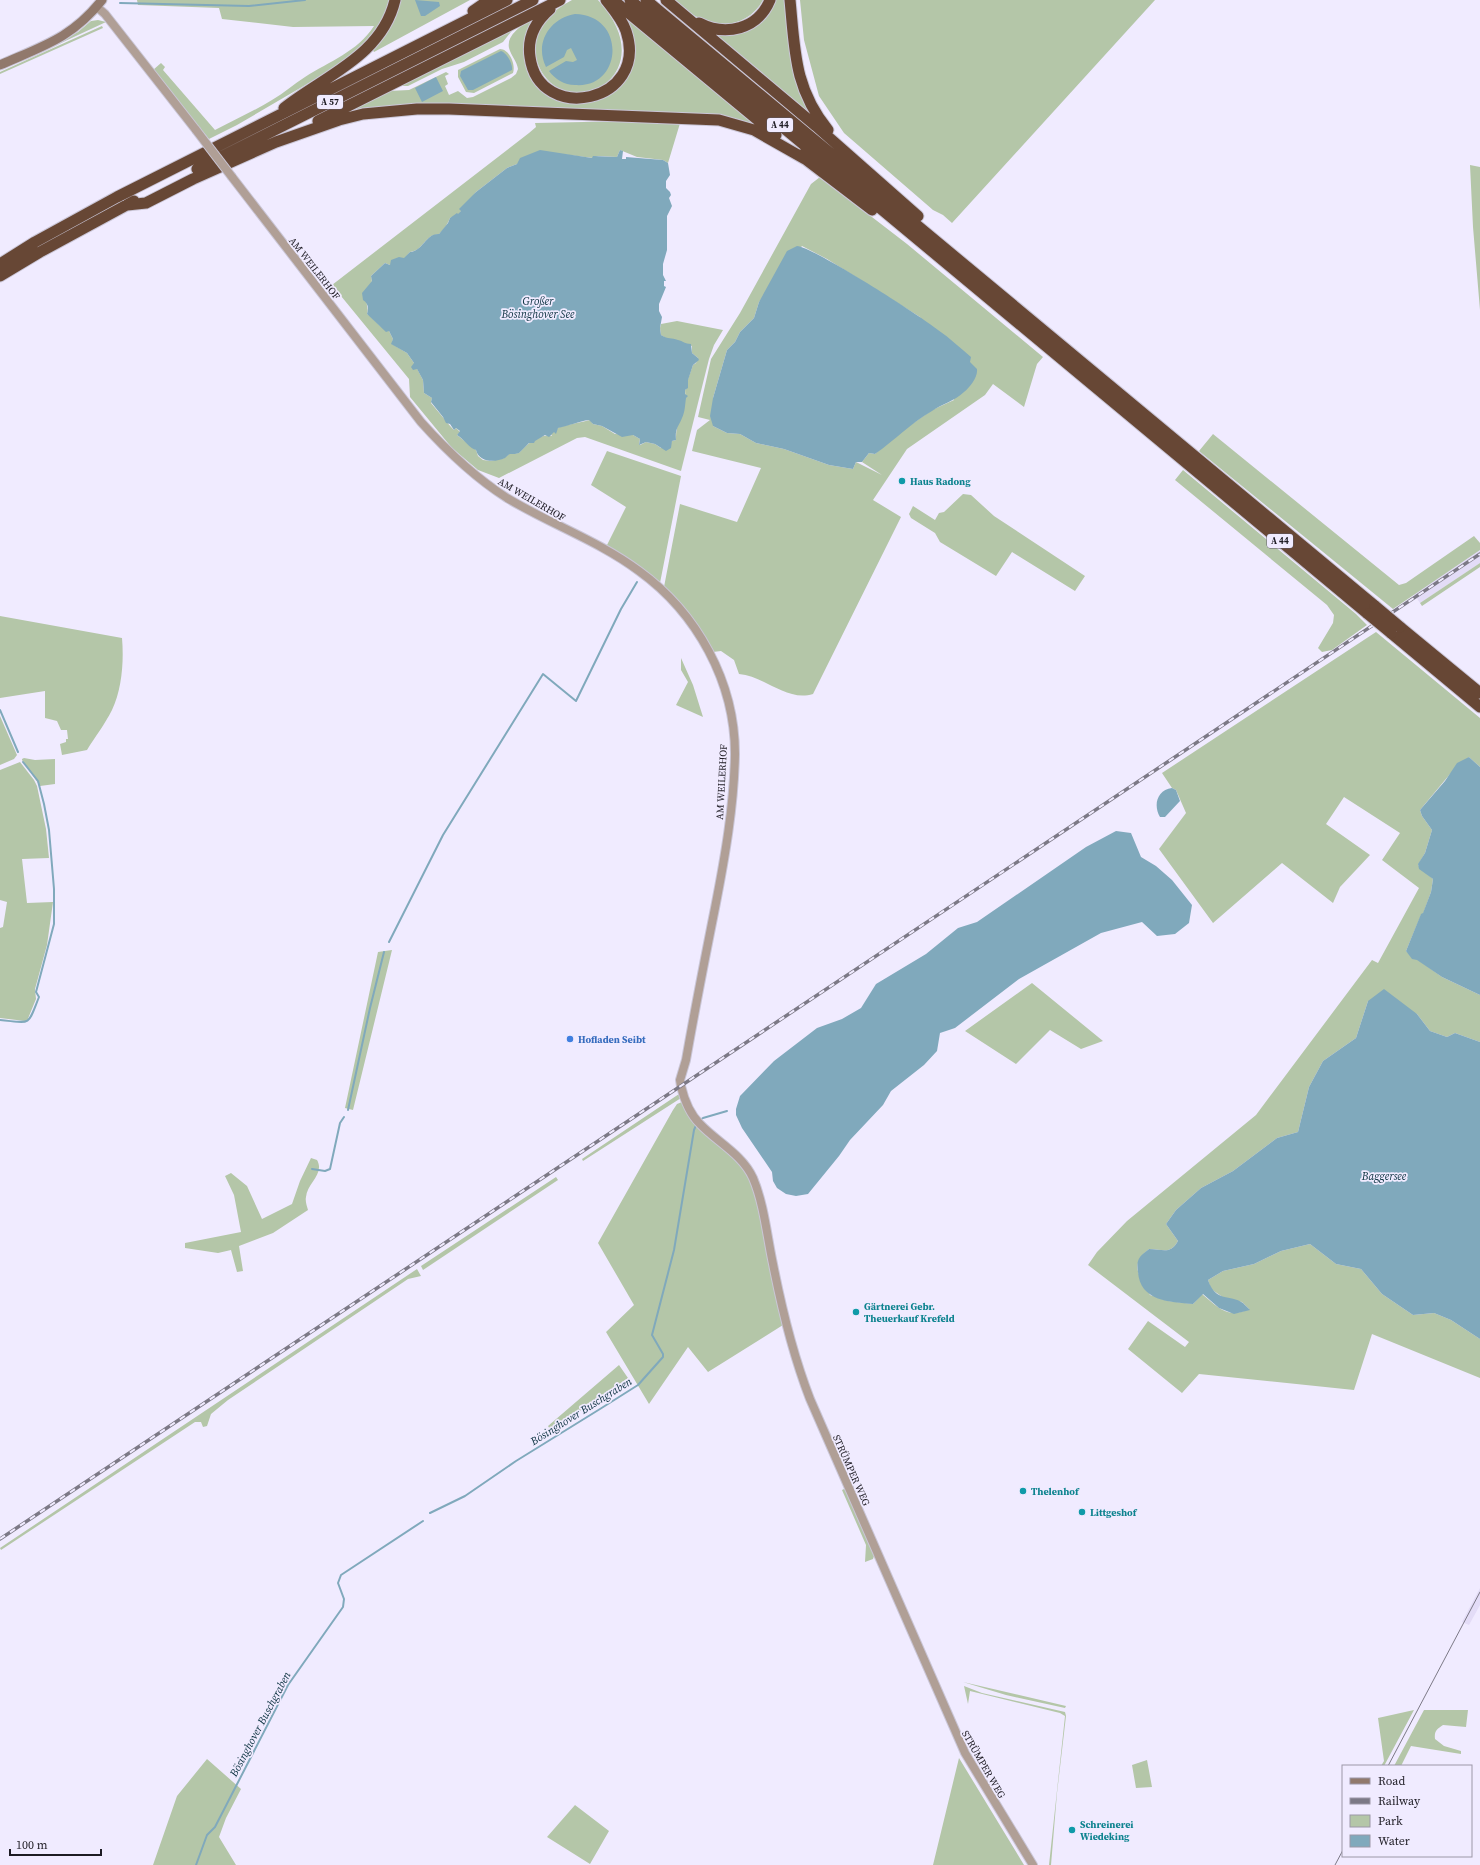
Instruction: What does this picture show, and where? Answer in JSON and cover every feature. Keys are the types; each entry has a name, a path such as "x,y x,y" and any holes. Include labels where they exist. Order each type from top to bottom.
{"highway":[{"path":"266,122 301,94 365,52 381,32 388,19 395,0"},
{"path":"435,36 489,0"},
{"name":"A 57","path":"0,264 98,208 507,0"},
{"name":"A 57","path":"0,276 40,252 127,205 533,0"},
{"path":"127,205 146,203 193,179 276,142 561,0"},
{"path":"561,0 544,14 533,30 529,50 530,61 539,79 546,87 566,97 577,99 594,97 608,90 618,80 626,65 629,48 626,31 605,0"},
{"path":"613,0 805,159 885,220 930,250"},
{"name":"A 44","path":"630,0 930,250 1372,610"},
{"name":"A 44","path":"646,0 946,250 1396,630 1480,694"},
{"path":"670,3 708,28 723,31 736,30 748,25 759,17 767,7 770,0"},
{"path":"790,0 797,67 804,91 810,106 846,152"},
{"path":"670,3 846,152 936,233 946,250"},
{"path":"276,142 338,120 363,114 396,110 449,109 719,120 754,130 805,159"},
{"name":"A 44","path":"1396,630 1480,707"}],"main road":[{"path":"0,65 63,37 81,24 100,3"}],"street":[{"name":"AM WEILERHOF","path":"100,3 109,19 421,422 445,449 474,475 509,499 609,552 639,570 661,588 679,607 696,630 711,657 723,682 730,710 735,753 732,804 724,863 680,1080"},
{"name":"STRÜMPER WEG","path":"680,1080 685,1097 698,1122 736,1154 747,1167 753,1178 761,1206 792,1352 810,1399 965,1754 1033,1865"}],"shaded area":[{"path":"1480,550 1480,563 1420,603 1414,594"},
{"path":"1480,1588 1480,1605 1469,1625 1462,1622"}],"green space":[{"path":"137,0 390,0 388,8 371,38 343,63 237,125 209,139 204,133 203,134 153,70 161,63 165,67 163,70 215,130 265,104 305,77 342,55 360,43 374,26 293,27 222,19 219,8 138,5"},
{"path":"399,0 470,0 374,52 372,49"},
{"path":"572,0 598,0 616,26 622,49 618,68 607,82 592,91 574,93 557,88 543,74 537,61 535,48 536,40 542,25 558,8"},
{"path":"674,0 763,0 751,15 735,22 717,24 699,18"},
{"path":"774,0 786,0 811,116 714,35 732,34"},
{"path":"800,0 1155,0 952,223 943,215 933,210 844,133 819,96 804,40"},
{"path":"625,17 756,126 560,111 342,114 388,91 409,90 446,72 449,74 445,76 448,84 445,86 449,95 458,91 467,98 473,97 516,74 518,69 509,48 510,38 517,30 535,18 528,64 567,101 624,77"},
{"path":"98,20 106,22 48,49 78,32 91,21"},
{"path":"102,26 103,28 0,74 0,72"},
{"path":"514,28 503,42 464,62 442,69 408,86 400,86"},
{"path":"500,49 506,51 513,61 513,73 474,93 466,92 458,77 458,70"},
{"path":"681,120 668,163 663,160 637,157 620,150 617,157 598,156 593,158 561,154 517,164 507,168 476,192 458,215 450,218 443,231 439,234 431,236 419,248 410,252 404,259 390,265 385,263 371,276 372,282 367,301 367,314 382,328 389,331 393,339 392,344 407,353 423,380 424,393 432,398 431,403 454,430 456,428 460,432 457,435 476,450 478,456 483,460 491,461 504,458 509,454 519,453 534,440 542,436 552,436 551,434 557,428 590,420 593,424 602,426 615,434 633,435 640,439 640,445 646,442 655,444 661,448 670,445 672,441 676,440 677,427 684,403 685,390 688,387 688,379 693,365 696,363 698,358 692,353 692,346 667,339 661,335 661,324 677,321 723,330 714,345 709,359 681,471 585,437 577,438 499,478 478,470 452,448 410,397 409,379 332,285 529,133 536,127 535,123"},
{"path":"1470,165 1480,167 1480,310 1473,227"},
{"path":"820,177 907,244 1043,357 1037,364 1024,407 993,384 985,395 907,449 873,500 901,517 813,694 803,696 785,692 758,679 739,674 734,660 721,651 713,652 691,618 664,587 680,504 737,522 761,468 692,451 697,430 710,420 698,417 711,359 740,313 811,184","holes":["802,246 827,259 920,317 954,400 932,410 899,433 875,454 869,453 862,462 882,475 856,462 853,469 829,465 784,449 756,443 740,434 727,433 713,426 713,398 727,350 735,342 740,332 754,318 759,302"]},
{"path":"1213,434 1399,585 1406,583 1474,536 1480,543 1480,550 1393,609 1199,451"},
{"path":"607,451 681,476 660,583 640,568 606,547 626,507 591,485"},
{"path":"1183,470 1356,614 1367,625 1332,650 1322,652 1318,648 1333,623 1334,615 1327,605 1175,480"},
{"path":"963,494 971,495 994,516 1085,576 1075,591 1012,552 996,576 940,542 935,533 911,518 909,514 913,506 935,520 939,513 944,512"},
{"path":"1480,563 1480,567 1422,606 1420,603"},
{"path":"0,616 122,638 122,675 118,693 112,710 87,750 62,755 60,744 66,742 66,739 68,739 67,730 61,730 57,721 45,718 45,691 0,698"},
{"path":"1376,632 1480,718 1480,767 1469,757 1450,774 1420,810 1422,816 1432,830 1425,853 1418,865 1433,879 1431,892 1423,914 1421,915 1406,951 1442,977 1480,995 1480,1042 1455,1033 1447,1037 1430,1031 1417,1014 1368,1001 1356,1038 1323,1061 1309,1087 1298,1132 1277,1138 1233,1171 1201,1188 1176,1210 1166,1224 1178,1241 1175,1245 1169,1250 1149,1249 1143,1255 1137,1266 1140,1276 1150,1295 1168,1301 1193,1304 1202,1294 1219,1308 1235,1313 1249,1309 1242,1302 1224,1298 1211,1289 1208,1280 1223,1271 1254,1264 1281,1251 1310,1244 1336,1264 1361,1269 1382,1294 1413,1315 1434,1313 1451,1320 1480,1339 1480,1378 1372,1334 1354,1390 1199,1374 1182,1393 1128,1349 1148,1321 1185,1347 1189,1342 1088,1265 1097,1252 1127,1221 1256,1115 1372,960 1378,963 1419,888 1382,860 1400,833 1344,797 1326,824 1370,855 1340,887 1333,903 1282,863 1213,923 1159,849 1186,813 1176,790 1172,788 1162,773"},
{"path":"681,658 693,685 703,717 676,705 688,682 681,670"},
{"path":"0,716 17,755 14,759 0,765"},
{"path":"24,758 35,760 55,759 55,784 40,786 22,760"},
{"path":"20,762 37,786 46,829 49,858 22,859 27,903 53,902 47,945 35,989 36,999 27,1021 0,1018 0,928 3,927 7,902 0,900 0,770"},
{"path":"392,950 353,1110 345,1108 378,952"},
{"path":"1032,983 1103,1041 1081,1049 1050,1030 1016,1064 965,1031"},
{"path":"679,1094 681,1098 583,1161 582,1159"},
{"path":"682,1102 746,1169 756,1191 783,1325 708,1372 688,1347 649,1404 606,1332 634,1305 598,1243 673,1110 677,1104"},
{"path":"311,1158 317,1160 319,1170 307,1192 306,1200 308,1210 273,1233 239,1246 243,1271 237,1272 231,1250 218,1253 185,1248 185,1243 241,1232 234,1195 225,1176 231,1173 247,1186 262,1219 292,1204 300,1181"},
{"path":"556,1177 558,1180 423,1270 421,1266"},
{"path":"417,1269 421,1276 408,1279 228,1400 211,1414 207,1426 203,1427 201,1422 195,1422 1,1550 0,1548"},
{"path":"619,1365 628,1378 551,1431 548,1426"},
{"path":"844,1489 848,1491 875,1553 873,1559 865,1562 866,1545 842,1490"},
{"path":"963,1682 1066,1706 1065,1708 1006,1695"},
{"path":"964,1686 982,1693 1065,1712 1066,1716 1057,1793 1051,1865 1049,1865 1065,1716 1060,1713 970,1691 968,1704"},
{"path":"1414,1710 1385,1765 1382,1765 1384,1761 1378,1718"},
{"path":"1424,1710 1468,1710 1466,1727 1443,1725 1435,1734 1435,1739 1444,1746 1461,1751 1461,1754 1411,1746 1402,1765 1395,1765"},
{"path":"959,1758 1024,1865 933,1865"},
{"path":"207,1759 241,1789 226,1818 219,1837 236,1865 153,1865 177,1796"},
{"path":"1147,1760 1152,1787 1136,1788 1132,1765"},
{"path":"575,1805 609,1831 590,1864 547,1837"}],"water":[{"path":"415,0 439,2 440,6 425,16 421,16"},
{"path":"575,14 592,18 604,26 611,38 612,51 610,65 603,76 591,83 575,85 560,81 549,71 566,61 573,62 577,60 571,48 567,50 564,57 546,67 542,49 543,41 552,26 566,16"},
{"path":"501,51 509,59 512,65 512,70 473,90 468,90 460,76 461,71"},
{"path":"436,77 443,91 422,102 415,88"},
{"name":"Großer Bösinghover See","path":"540,150 592,158 593,156 617,157 620,150 623,151 622,159 626,159 626,157 663,160 668,163 670,175 666,181 666,188 671,195 669,198 672,206 667,216 667,250 663,264 663,275 666,281 664,281 664,286 666,287 659,304 659,311 662,317 660,328 661,335 691,344 692,353 699,360 693,365 688,380 688,388 685,390 685,394 688,396 686,398 683,416 676,430 676,440 672,441 671,448 666,451 655,444 646,442 639,445 640,439 633,435 622,437 602,426 593,424 589,420 558,428 556,434 554,432 549,437 545,435 534,443 529,443 519,453 510,454 501,460 492,461 484,459 480,457 476,450 457,435 460,431 456,428 454,430 450,424 446,423 431,402 432,398 424,393 423,380 417,369 413,370 411,367 414,363 407,353 391,344 393,339 389,331 386,332 367,314 368,306 363,300 362,293 372,281 371,276 385,263 390,265 391,260 399,257 404,258 410,252 418,249 431,236 439,234 450,218 461,211 459,209 476,192 507,168 517,164 520,158"},
{"path":"797,246 807,249 844,269 928,322 971,357 970,362 977,369 973,382 960,395 924,416 875,454 869,453 862,462 856,462 853,469 829,465 784,449 756,443 740,434 727,433 713,426 710,416 713,398 727,350 735,342 740,332 754,318 759,302 787,251"},
{"path":"1469,757 1480,767 1480,995 1442,977 1417,960 1412,959 1406,951 1431,892 1433,879 1419,869 1418,864 1425,853 1432,830 1422,816 1420,810 1445,781 1457,763"},
{"path":"1172,788 1176,790 1180,801 1165,817 1160,817 1157,808 1158,799 1163,792"},
{"path":"1116,831 1131,833 1141,857 1156,866 1172,880 1192,905 1189,923 1175,934 1157,936 1142,922 1101,933 1019,979 955,1028 940,1033 937,1051 924,1065 891,1091 883,1105 850,1140 808,1194 796,1196 786,1194 777,1188 773,1181 772,1172 742,1128 736,1115 736,1109 740,1096 774,1061 817,1028 842,1019 861,1008 876,984 926,954 958,928 977,922 1086,847"},
{"name":"Baggersee","path":"1384,989 1417,1014 1430,1031 1447,1037 1455,1033 1480,1042 1480,1339 1451,1320 1434,1313 1413,1315 1382,1294 1361,1269 1336,1264 1310,1244 1281,1251 1254,1264 1223,1271 1208,1280 1211,1287 1219,1295 1238,1300 1250,1310 1234,1314 1219,1308 1203,1294 1193,1304 1166,1301 1150,1294 1144,1289 1140,1282 1137,1268 1138,1261 1149,1249 1169,1250 1178,1241 1166,1224 1176,1210 1201,1188 1233,1171 1277,1138 1298,1132 1309,1087 1323,1061 1356,1038 1368,1001"}],"waterway":[{"path":"120,3 249,6 305,0"},
{"path":"389,942 443,835 543,674 576,701 621,609 637,582"},
{"path":"0,710 18,752"},
{"path":"0,1020 23,1022 30,1018 39,997 36,992 54,924 54,889 49,830 38,781 23,762"},
{"path":"348,1110 370,1008 384,952"},
{"name":"Bösinghover Buschgraben","path":"700,1120 727,1111"},
{"path":"312,1169 325,1171 330,1169 340,1123 344,1117"},
{"name":"Bösinghover Buschgraben","path":"430,1513 465,1496 516,1461 638,1385 663,1357 663,1354 652,1335 674,1250 694,1130 697,1123"},
{"name":"Bösinghover Buschgraben","path":"196,1865 207,1835 215,1827 288,1685 343,1607 344,1599 338,1583 341,1575 423,1521"}],"tram line":[{"path":"1389,1765 1480,1592"},
{"path":"1335,1865 1342,1852"}],"railway":[{"path":"0,1539 1480,554"}],"place":[{"name":"Haus Radong","path":"902,481"},
{"name":"Hofladen Seibt","path":"570,1039"},
{"name":"Gärtnerei Gebr. Theuerkauf Krefeld","path":"856,1312"},
{"name":"Thelenhof","path":"1023,1491"},
{"name":"Littgeshof","path":"1082,1512"},
{"name":"Schreinerei Wiedeking","path":"1072,1830"}]}
